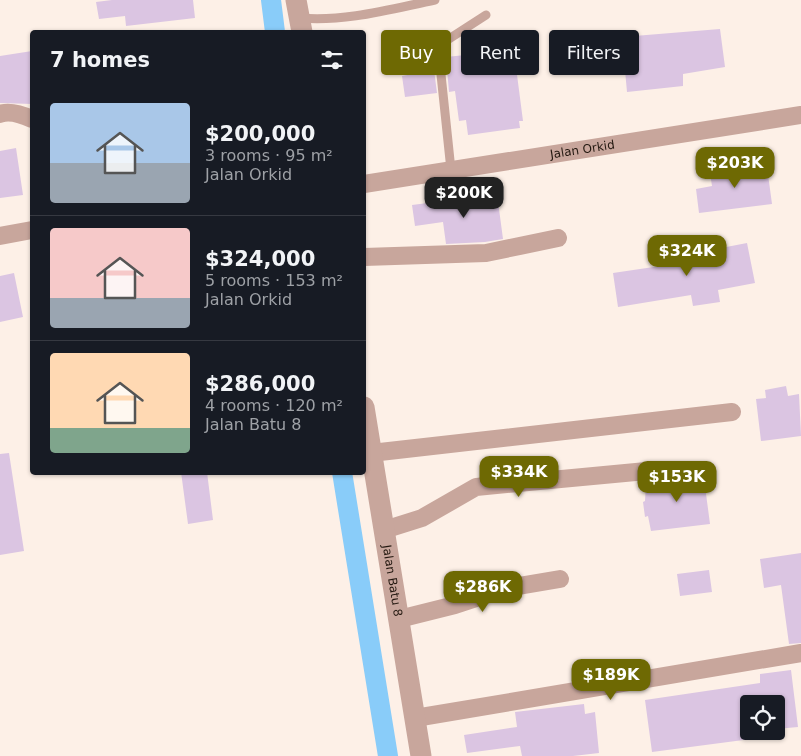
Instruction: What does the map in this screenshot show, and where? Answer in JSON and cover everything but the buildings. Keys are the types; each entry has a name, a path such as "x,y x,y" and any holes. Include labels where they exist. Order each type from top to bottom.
{"street":[{"path":"0,114 4,112 22,115 30,119"},
{"name":"Jalan Orkid","path":"366,184 801,114"},
{"path":"0,236 30,230"},
{"path":"366,258 486,253 558,238"},
{"path":"371,453 732,412"},
{"name":"Jalan Batu 8","path":"366,420 421,756"},
{"path":"384,530 422,518 476,487 657,470"},
{"path":"399,619 455,605 507,588 560,580"},
{"path":"415,718 505,701 801,653"}],"lane":[{"path":"299,17 321,19 344,17 435,0"},
{"path":"451,170 438,46 486,15"}],"waterway":[{"path":"271,0 275,30"},
{"path":"342,475 388,756"}]}
